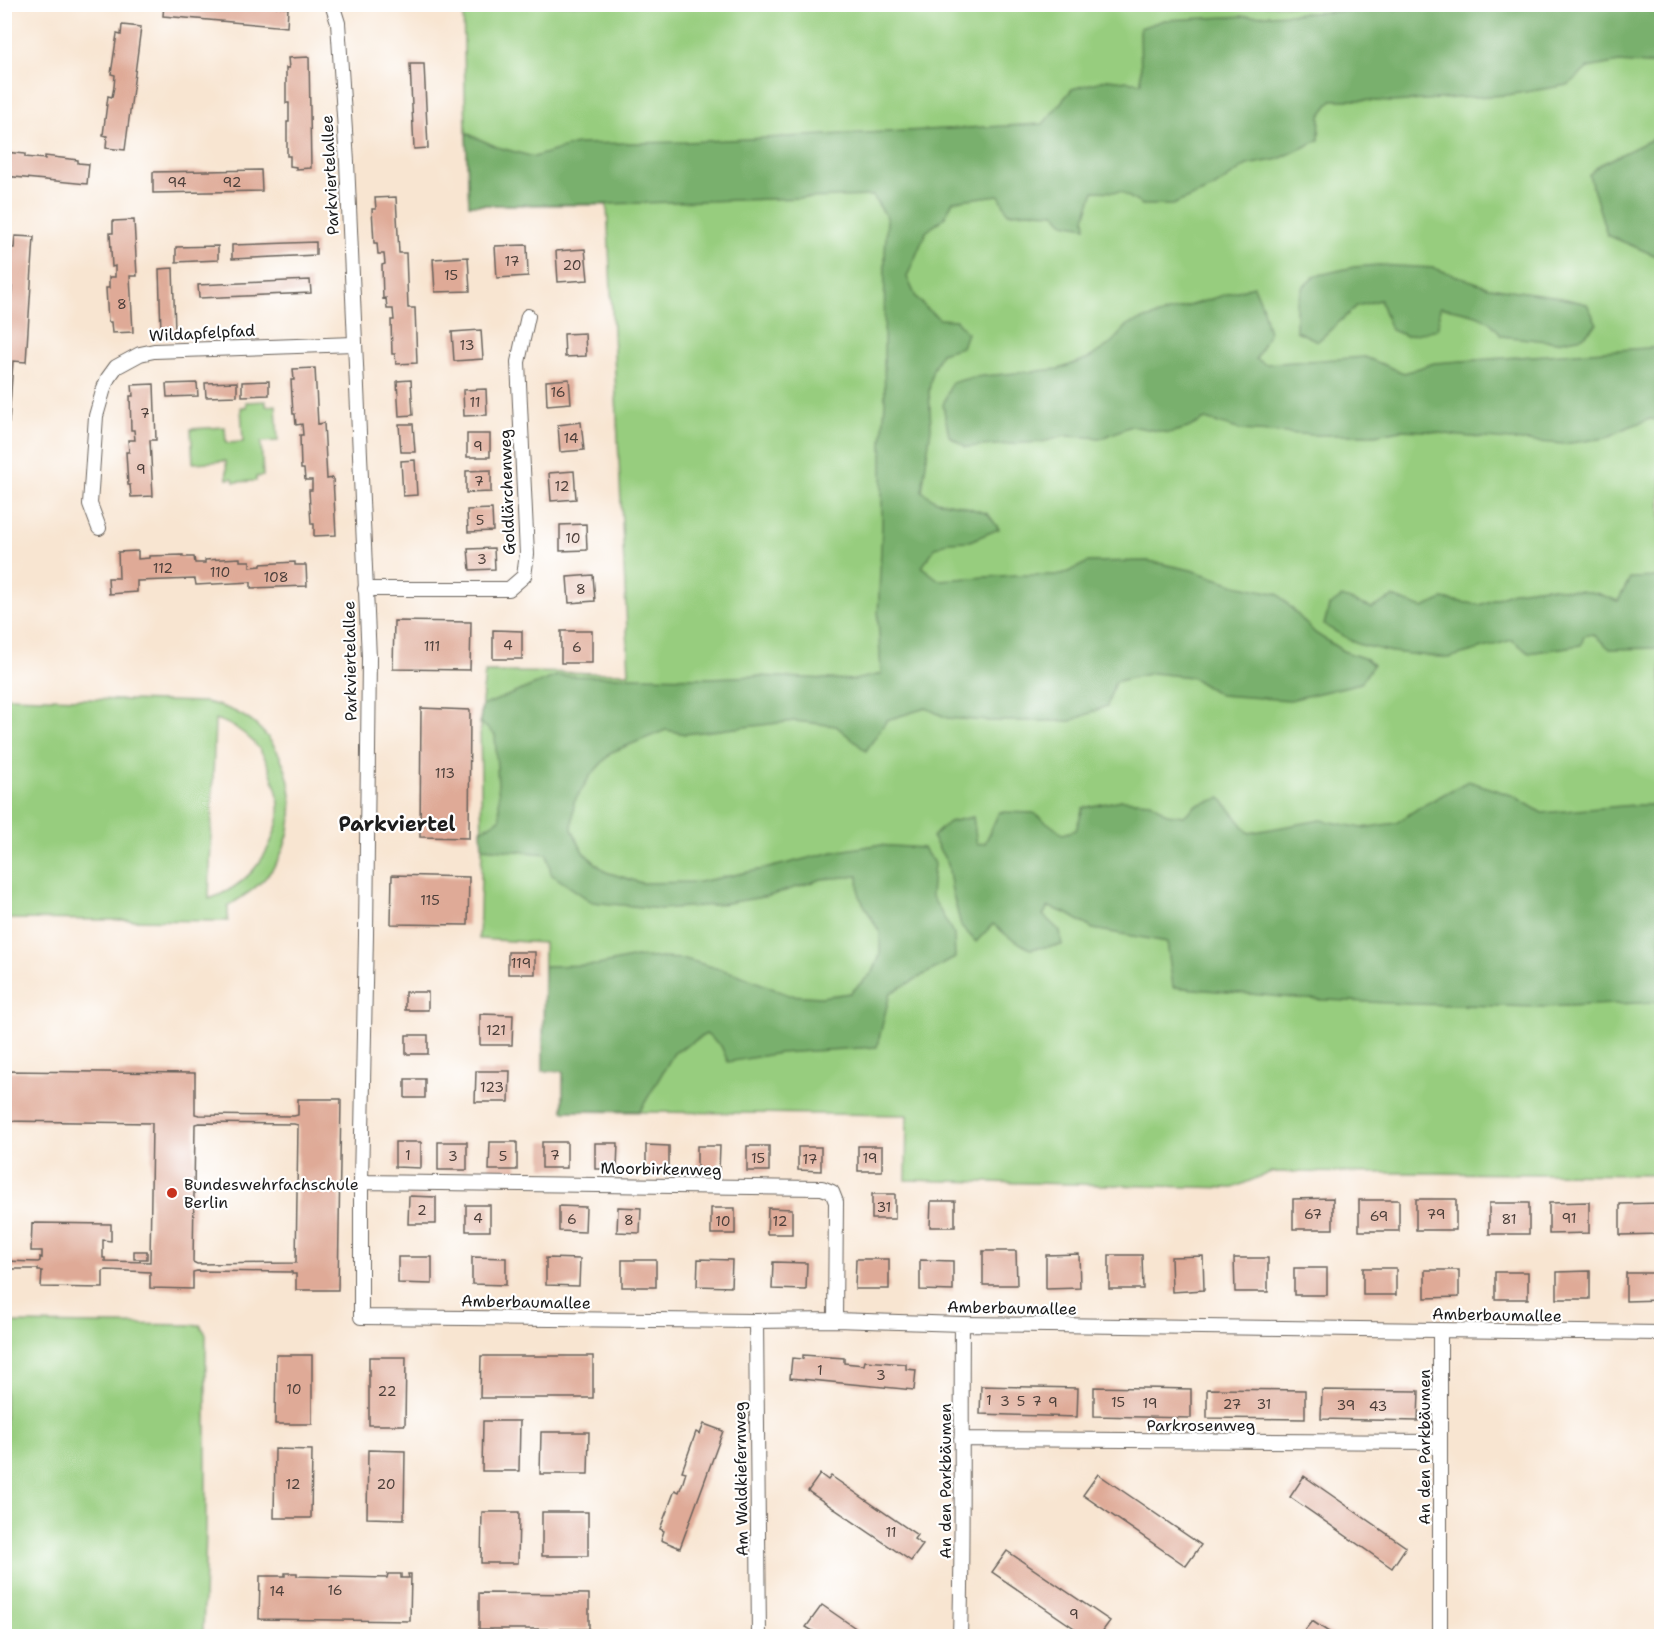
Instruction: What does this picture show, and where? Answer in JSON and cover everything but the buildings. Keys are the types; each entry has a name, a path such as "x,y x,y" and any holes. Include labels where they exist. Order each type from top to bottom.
{"street":[{"name":"Parkviertelallee","path":"332,4 338,23 347,162 368,682 361,1317"},
{"name":"Goldlärchenweg","path":"364,589 509,589 524,576 527,554 518,362 528,316"},
{"name":"Wildapfelpfad","path":"99,528 90,504 96,416 108,378 116,368 140,354 154,351 354,344"},
{"name":"Moorbirkenweg","path":"361,1182 822,1188 832,1192 836,1202 835,1320"},
{"name":"Amberbaumallee","path":"361,1317 835,1320 962,1324 1662,1333"},
{"name":"Am Waldkiefernweg","path":"756,1321 759,1636"},
{"name":"An den Parkbäumen","path":"960,1636 962,1324"},
{"name":"An den Parkbäumen","path":"1440,1330 1440,1636"},
{"name":"Parkrosenweg","path":"961,1439 1440,1442"}],"green space":[{"path":"1491,4 1661,5 1661,65 1619,62 1588,68 1568,85 1507,95 1391,102 1332,100 1320,116 1319,140 1279,159 1247,165 1213,188 1172,205 1142,205 1121,192 1094,191 1085,218 1086,227 1064,223 1055,213 1008,213 999,195 953,201 945,217 926,232 907,277 916,297 927,309 940,319 956,320 967,333 962,347 941,353 932,372 929,391 931,428 922,491 936,501 960,505 988,514 999,529 970,541 948,542 935,548 922,567 939,580 1016,575 1062,575 1088,562 1149,561 1191,570 1236,585 1278,594 1315,633 1343,651 1366,659 1373,665 1361,683 1290,700 1220,695 1191,677 1152,673 1115,682 1107,706 1071,721 989,721 947,718 926,708 887,720 866,751 836,726 795,721 685,734 666,730 612,752 590,776 574,802 572,829 583,852 606,872 642,883 699,882 833,852 876,845 923,848 934,863 931,895 954,935 955,958 890,993 877,1047 780,1053 728,1062 721,1046 706,1034 674,1053 640,1111 563,1111 563,1071 543,1071 544,966 598,965 636,957 685,959 737,974 789,995 821,997 850,993 873,972 880,955 880,933 859,896 858,876 822,879 769,896 715,905 661,909 592,902 551,874 547,854 482,848 481,830 500,819 495,735 480,722 482,706 556,676 710,678 757,676 854,680 881,674 878,618 885,402 887,218 873,196 607,204 469,205 466,133 497,147 534,157 576,144 686,142 1043,124 1072,89 1109,79 1141,83 1140,28 1164,20"},
{"path":"463,5 1661,5 1661,1175 1271,1172 1233,1188 906,1180 907,1115 563,1111 563,1071 543,1071 544,943 479,939 482,848 480,722 485,672 629,673 607,205 469,205"},
{"path":"1661,135 1661,258 1607,235 1589,175 1599,165"},
{"path":"1379,265 1434,268 1489,287 1553,296 1587,304 1597,324 1583,337 1557,342 1501,336 1489,322 1475,314 1440,307 1438,329 1406,336 1391,330 1380,300 1357,306 1318,341 1296,331 1296,305 1303,287 1315,276 1354,267"},
{"path":"1254,286 1262,305 1269,333 1256,359 1265,364 1365,357 1404,373 1434,363 1661,347 1661,420 1650,419 1606,438 1564,444 1460,436 1427,431 1400,430 1375,435 1314,435 1241,430 1205,419 1188,428 1169,433 1131,426 1102,438 1065,436 1042,442 966,447 949,436 943,405 951,383 973,377 1059,369 1089,358 1110,344 1129,324"},
{"path":"266,401 266,406 276,405 278,441 261,442 263,476 256,477 256,481 234,482 233,478 227,479 226,461 193,463 191,429 225,427 226,443 243,442 241,407 246,407 246,402"},
{"path":"1661,577 1661,648 1610,649 1593,634 1584,636 1581,645 1529,653 1512,640 1448,658 1392,652 1357,644 1324,625 1329,606 1342,597 1372,608 1393,597 1423,608 1443,599 1480,605 1515,591 1545,587 1596,593 1618,601 1630,578"},
{"path":"5,697 205,702 243,716 256,725 274,746 283,762 289,781 291,819 287,837 281,855 266,877 251,891 228,906 228,921 5,919","holes":["215,719 226,723 252,741 265,758 277,792 279,817 272,840 252,872 232,888 209,899"]},
{"path":"1468,781 1514,796 1542,813 1634,805 1661,805 1661,1002 1543,1007 1410,1004 1305,999 1173,987 1167,942 1093,929 1068,914 1049,907 1043,915 1060,931 1062,945 1030,949 1010,938 993,924 976,942 961,926 948,864 932,837 949,822 973,817 977,844 985,843 999,812 1034,813 1063,834 1076,830 1083,808 1121,800 1151,802 1167,814 1184,816 1196,805 1221,798 1249,833 1321,820 1362,828 1396,823"},
{"path":"5,1323 200,1325 206,1334 206,1528 203,1636 5,1636"}],"place":[{"name":"Bundeswehrfachschule Berlin","path":"172,1193"}],"district":[{"name":"Parkviertel","path":"397,824"}]}
